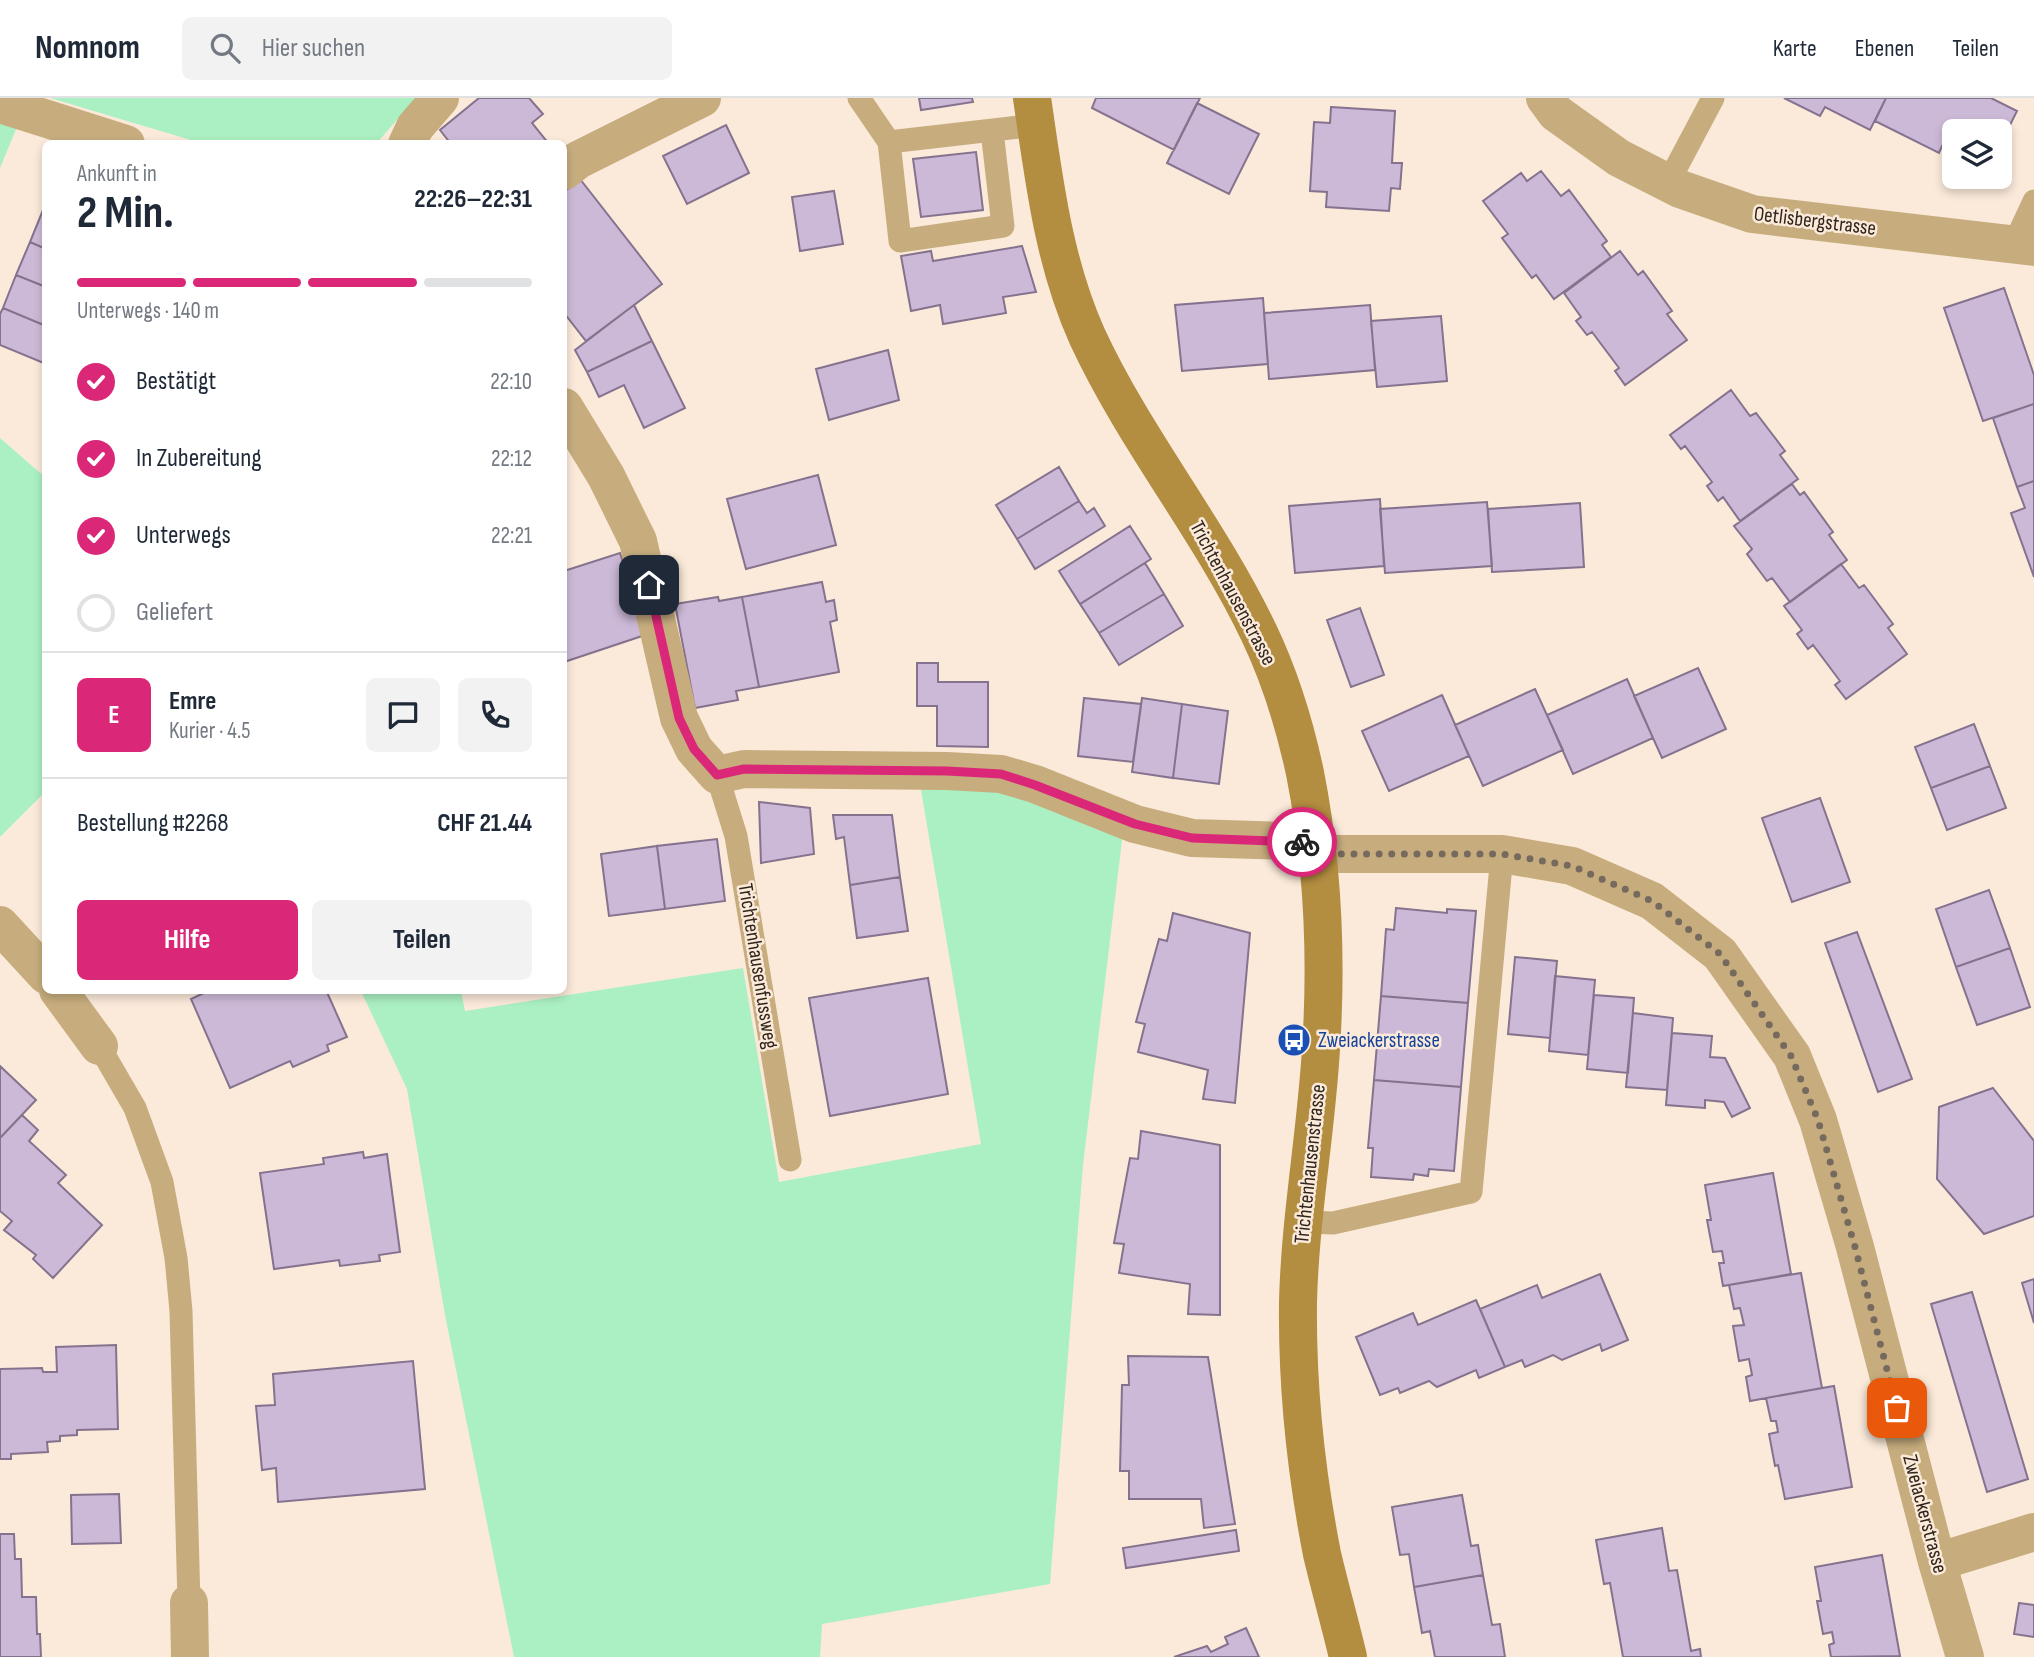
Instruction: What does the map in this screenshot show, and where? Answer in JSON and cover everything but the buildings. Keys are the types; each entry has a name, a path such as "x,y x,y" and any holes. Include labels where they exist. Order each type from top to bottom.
{"street":[{"path":"409,140 415,127 440,98"},
{"path":"567,169 578,160 702,98"},
{"name":"Oetlisbergstrasse","path":"1545,98 1556,113 1619,158 1668,183 1752,215 2024,246"},
{"path":"0,104 113,140"},
{"name":"Trichtenhausenstrasse","path":"1034,111 1045,191 1059,257 1086,334 1115,391 1218,558 1259,631 1276,672 1304,768 1318,848 1323,922 1322,1044 1298,1301 1300,1368 1313,1504 1348,1657"},
{"path":"567,412 606,476 638,541 679,718 694,749 717,775"},
{"name":"Zweiackerstrasse","path":"717,775 744,769 1001,774 1135,824 1192,838 1318,848 1502,854 1572,866 1652,901 1720,954 1791,1056 1818,1120 1965,1657"},
{"path":"0,925 42,971"},
{"path":"61,994 99,1046"},
{"path":"1937,1562 2034,1532"},
{"path":"189,1603 190,1657"}],"lane":[{"path":"859,98 890,142 900,241 1003,226 992,131"},
{"path":"1668,183 1713,98"},
{"path":"890,142 992,131 1034,111"},
{"path":"2024,246 2034,201"},
{"name":"Trichtenhausenfussweg","path":"717,775 736,836 790,1160"},
{"path":"1304,1222 1333,1223 1471,1192 1502,854"},
{"path":"99,1046 135,1108 162,1182 176,1258 181,1311 189,1603"}],"green space":[{"path":"50,98 416,98 379,140 191,140"},
{"path":"0,116 19,122 0,168"},
{"path":"0,438 42,475 42,795 0,837"},
{"path":"919,778 998,785 1123,832 1083,1165 1050,1584 822,1624 820,1657 514,1657 445,1315 407,1089 362,994 462,994 465,1011 743,968 779,1182 981,1144"}],"way so far":[{"path":"1302,842 1317,842 1318,854 1502,854 1572,866 1652,901 1720,954 1791,1056 1818,1120 1897,1408"}],"place":[{"name":"Zweiackerstrasse","path":"1294,1040"}],"route":[{"path":"649,585 679,718 694,749 717,775 744,769 1001,774 1135,824 1192,838 1302,842"}]}
